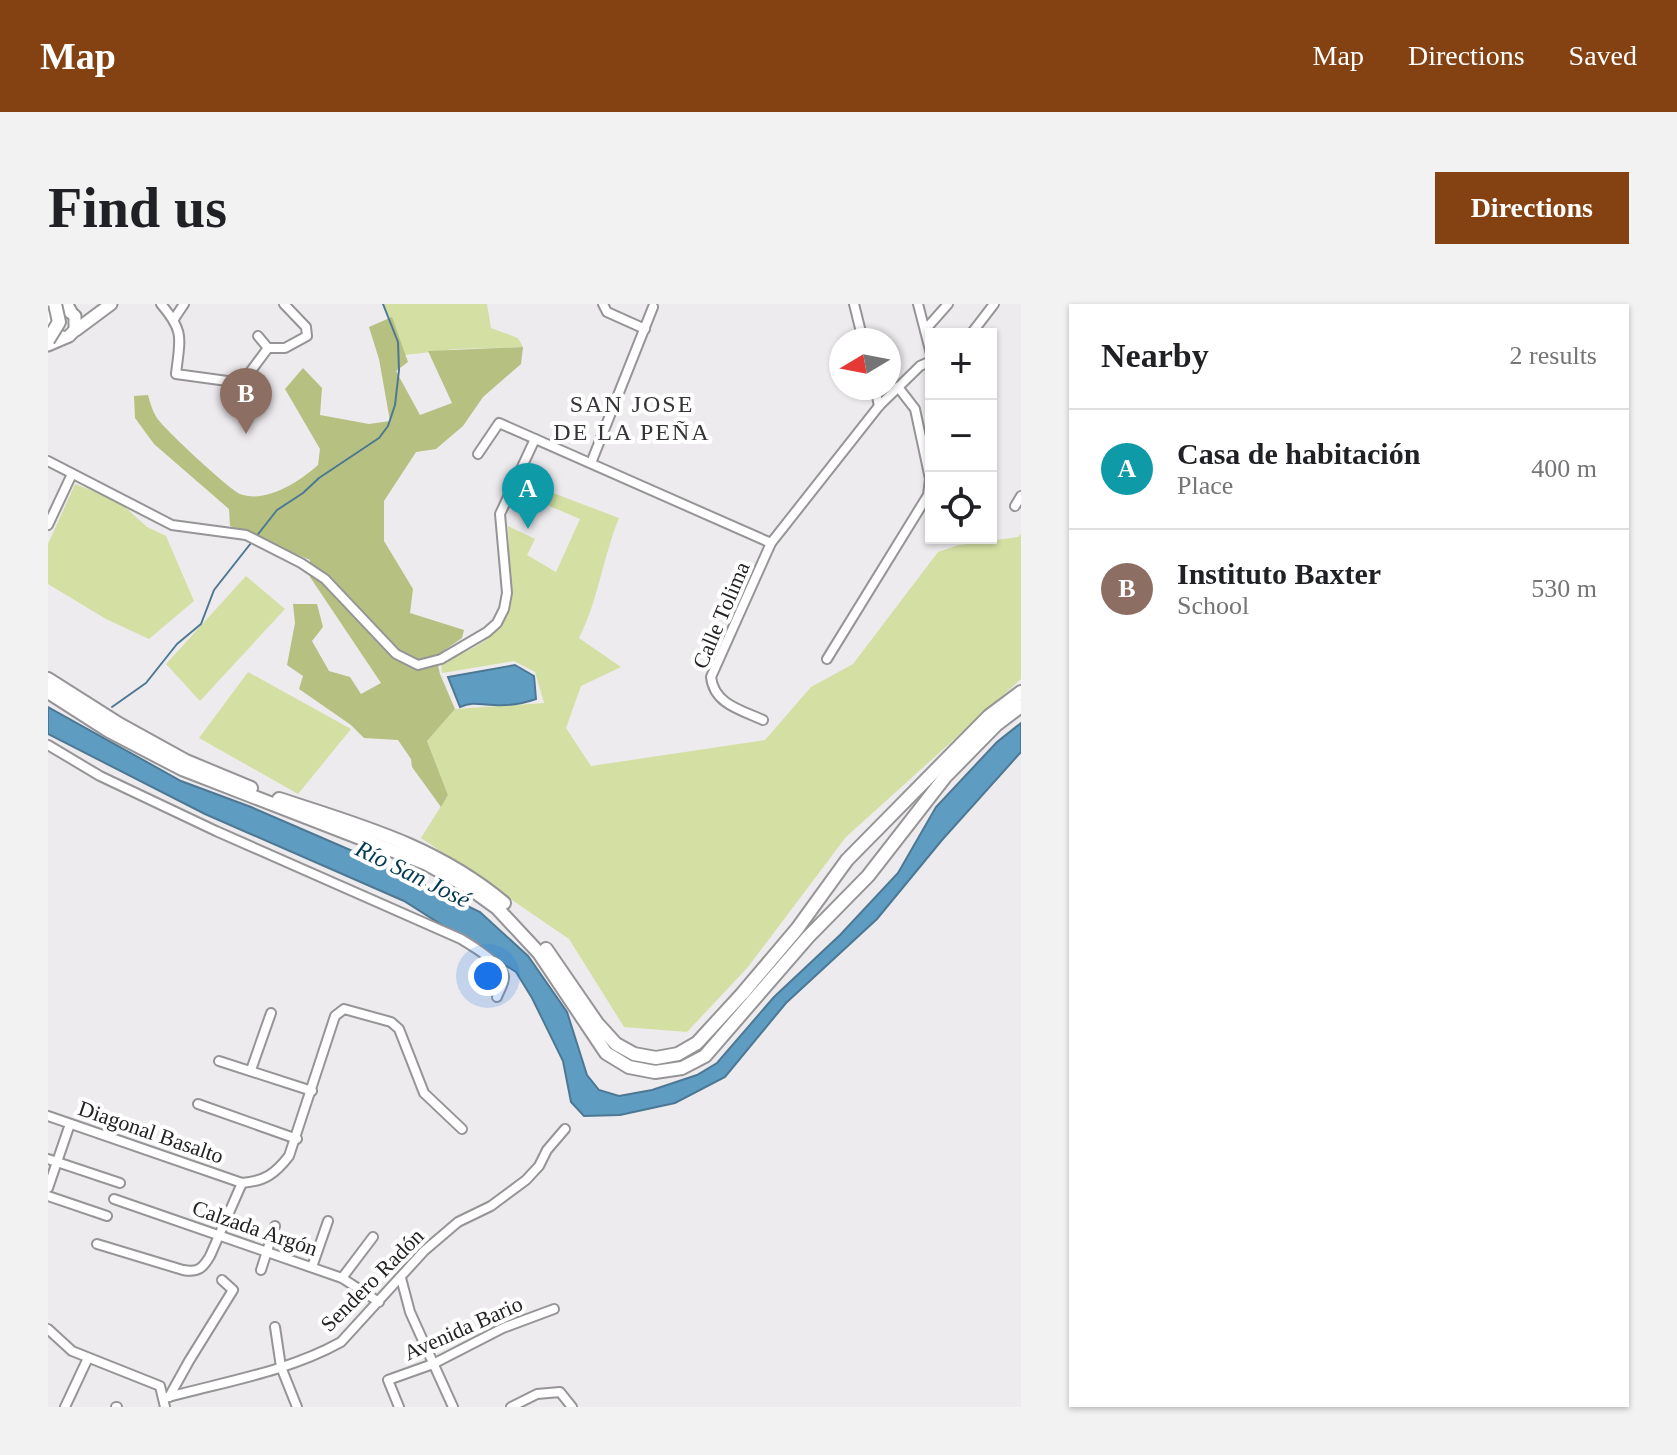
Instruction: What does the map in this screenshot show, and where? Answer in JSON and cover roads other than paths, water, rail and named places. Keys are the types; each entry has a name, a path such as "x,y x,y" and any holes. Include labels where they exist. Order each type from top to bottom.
{"main road":[{"path":"48,342 59,322 55,304"},
{"path":"48,342 69,336 111,304"},
{"path":"62,337 55,335 49,319 56,311 69,309 93,317"},
{"path":"69,309 77,320 75,330"},
{"path":"48,679 119,724 186,761 276,798 432,854 474,879 503,902 545,948 597,1023 616,1044 634,1054 656,1058 678,1054 697,1043 797,929 847,860 989,716 1021,692"},
{"path":"48,692 109,731 182,769 427,864 468,887 497,908 539,953 606,1053 629,1067 655,1072 682,1068 705,1056 808,937 857,889 945,777 996,725 1021,706"},
{"path":"847,860 854,872 868,876"},
{"path":"836,872 848,875 857,889"}],"street":[{"path":"161,304 174,319 180,336 176,374 242,383 268,348"},
{"path":"174,319 184,304"},
{"path":"268,348 285,348 307,336 306,327 284,304"},
{"path":"603,304 607,312 645,329"},
{"path":"854,304 860,328"},
{"path":"918,304 925,330"},
{"path":"927,328 948,304"},
{"path":"976,328 994,304"},
{"path":"591,463 653,307"},
{"path":"258,336 268,348"},
{"name":"Calle Tolima","path":"901,384 925,364"},
{"path":"827,659 928,495 930,479 915,409 901,391"},
{"path":"878,400 879,406"},
{"name":"Calle Tolima","path":"763,720 716,696 711,677 771,543 885,400"},
{"path":"478,454 498,423 771,543"},
{"path":"48,461 172,525 231,531 254,539 325,579 396,654 418,665 429,663 487,632 497,623 507,593 500,514 535,439"},
{"path":"48,525 72,474"},
{"path":"1015,506 1021,496"},
{"path":"48,745 100,776 216,831 461,939 503,971 505,977 497,997"},
{"path":"97,1244 191,1271 203,1267 242,1183 266,1179 289,1156 335,1016 344,1009 391,1022 399,1029 424,1093 462,1129"},
{"path":"251,1070 271,1013"},
{"path":"219,1061 312,1091"},
{"path":"198,1104 297,1139"},
{"name":"Diagonal Basalto","path":"48,1116 242,1183"},
{"path":"48,1188 53,1160 70,1124"},
{"name":"Sendero Radón","path":"166,1401 281,1367 341,1342 424,1251 458,1222 491,1206 526,1180 565,1129"},
{"path":"53,1160 120,1183"},
{"path":"48,1196 107,1216"},
{"name":"Calzada Argón","path":"114,1199 342,1278 379,1302"},
{"path":"312,1267 328,1221"},
{"path":"261,1270 275,1226"},
{"path":"342,1278 373,1237"},
{"path":"401,1278 410,1312 453,1407"},
{"path":"166,1401 233,1290 222,1280"},
{"name":"Avenida Bario","path":"399,1407 388,1380 433,1364 503,1328 554,1309"},
{"path":"275,1327 281,1367 297,1407"},
{"path":"48,1329 72,1351 160,1386 166,1401"},
{"path":"65,1407 88,1358"},
{"path":"511,1407 537,1394 560,1392 572,1407"}],"water":[{"path":"515,665 534,676 536,699 510,705 473,704 460,707 448,677"},
{"path":"48,707 181,781 251,807 371,859 480,912 528,956 567,1012 587,1075 599,1090 619,1096 652,1090 697,1075 717,1063 774,997 840,935 898,873 936,807 997,742 1021,723 1021,752 877,919 786,1003 725,1077 675,1103 620,1115 584,1116 571,1102 563,1061 516,972 404,901 205,814 48,734"}],"waterway":[{"path":"255,538 277,510 379,438 388,426 395,405 398,342 383,304"},
{"path":"112,707 146,683 177,644 201,624 214,590 251,543"}],"place":[{"name":"Instituto Baxter","path":"246,434"},
{"name":"Casa de habitación","path":"528,529"}],"district":[{"name":"SAN JOSE DE LA PEÑA","path":"632,418"}],"water label":[{"name":"Río San José","path":"413,874"}]}
